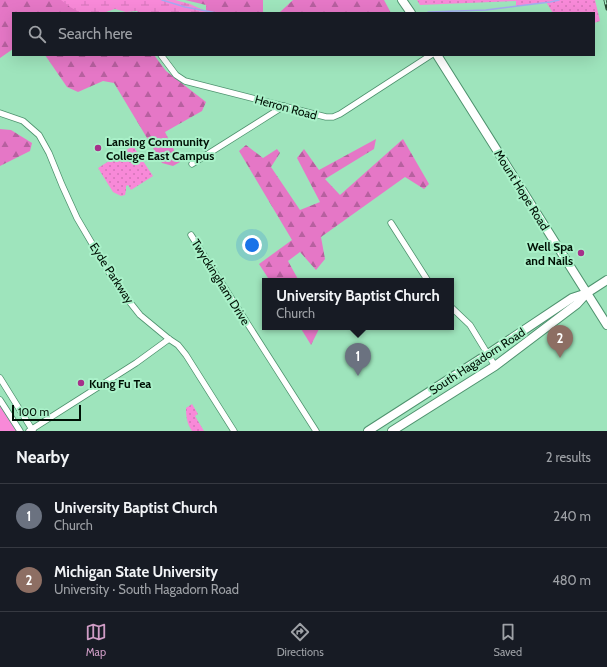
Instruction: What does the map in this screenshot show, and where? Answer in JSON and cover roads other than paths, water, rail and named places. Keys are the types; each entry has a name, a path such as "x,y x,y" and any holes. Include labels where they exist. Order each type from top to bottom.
{"street":[{"path":"402,0 410,12"},
{"name":"Herron Road","path":"161,56 176,75 185,81 326,117 335,116 429,56"},
{"name":"Mount Hope Road","path":"439,56 607,325"},
{"path":"192,164 284,106"},
{"name":"Eyde Parkway","path":"0,113 23,120 39,135 49,152 77,218 117,286 140,315 178,345 186,355 234,431"},
{"path":"391,223 426,278"},
{"name":"Twyckingham Drive","path":"191,235 316,431"},
{"name":"South Hagadorn Road","path":"392,431 495,366 576,304 587,293 607,280"},
{"name":"South Hagadorn Road","path":"368,431 572,298 587,293"},
{"path":"454,310 470,325 495,366"},
{"path":"0,378 32,430 136,363 169,339"},
{"path":"0,400 20,431"},
{"path":"402,409 409,415 408,421"}],"waterway":[{"path":"162,0 185,7 212,12"},
{"path":"428,12 486,10 559,0"}],"railway":[{"path":"605,0 607,9"}],"place":[{"name":"Lansing Community College East Campus","path":"98,148"},
{"name":"Well Spa and Nails","path":"581,253"},
{"name":"Michigan State University","path":"560,358"},
{"name":"University Baptist Church","path":"358,376"},
{"name":"Kung Fu Tea","path":"81,383"}]}
